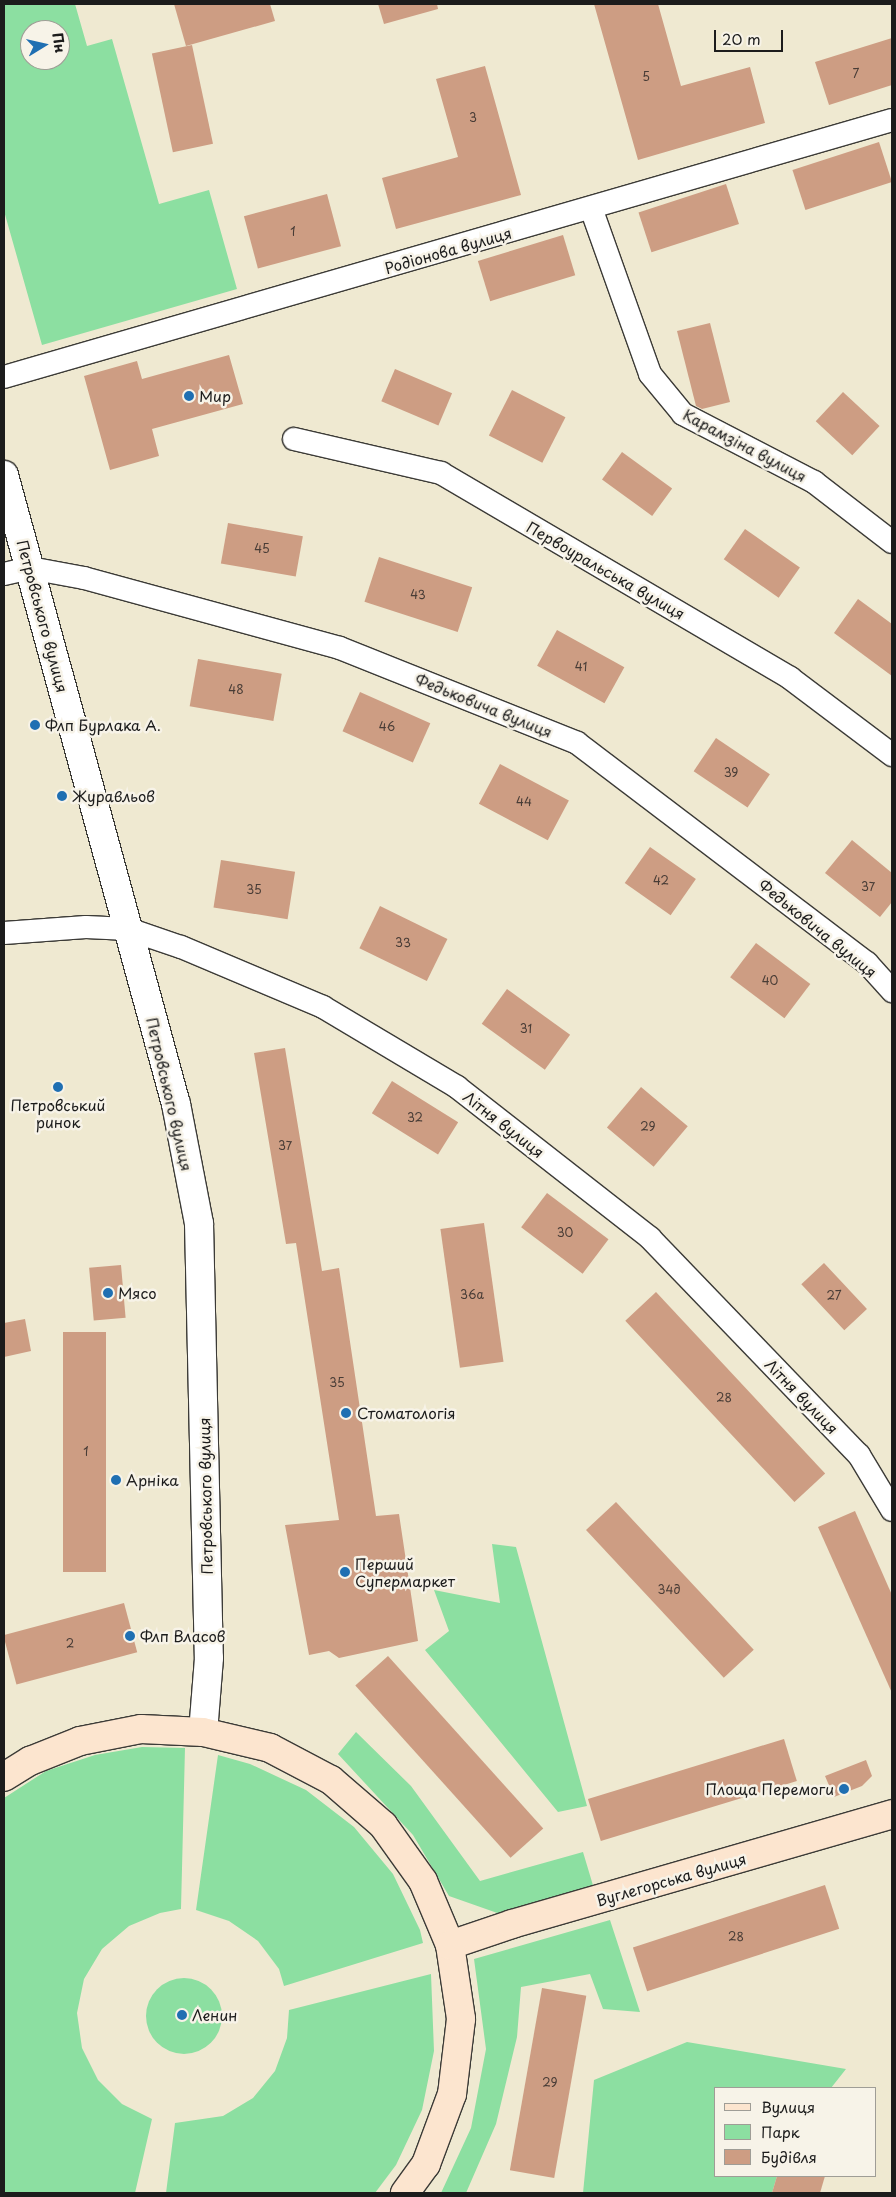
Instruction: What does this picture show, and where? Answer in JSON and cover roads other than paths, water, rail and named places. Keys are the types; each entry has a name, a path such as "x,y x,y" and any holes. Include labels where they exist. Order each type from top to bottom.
{"main road":[{"path":"4,1778 30,1761 80,1741 141,1729 203,1732 270,1748 331,1780 376,1818 423,1881 450,1945 460,2019 452,2094 426,2164 405,2193"},
{"name":"Вуглегорська вулиця","path":"450,1945 512,1924 892,1814"}],"street":[{"name":"Родіонова вулиця","path":"4,377 892,120"},
{"name":"Карамзіна вулиця","path":"591,208 650,374 683,414 814,482 892,542"},
{"name":"Первоуральська вулиця","path":"294,439 441,473 790,678 892,755"},
{"name":"Петровського вулиця","path":"4,475 17,571 128,929 176,1104 199,1223 208,1658 203,1732"},
{"name":"Федьковича вулиця","path":"17,571 84,578 340,648 577,743 867,963 892,990"},
{"name":"Літня вулиця","path":"4,933 86,927 128,929 180,947 323,1006 457,1087 650,1238 859,1456 892,1510"}],"place":[{"name":"Мир","path":"189,396"},
{"name":"Флп Бурлака А.","path":"35,725"},
{"name":"Журавльов","path":"62,796"},
{"name":"Петровський ринок","path":"58,1087"},
{"name":"Мясо","path":"108,1293"},
{"name":"Стоматологія","path":"346,1413"},
{"name":"Арніка","path":"116,1480"},
{"name":"Перший Супермаркет","path":"345,1572"},
{"name":"Флп Власов","path":"130,1636"},
{"name":"Площа Перемоги","path":"844,1789"},
{"name":"Ленин","path":"182,2015"}]}
